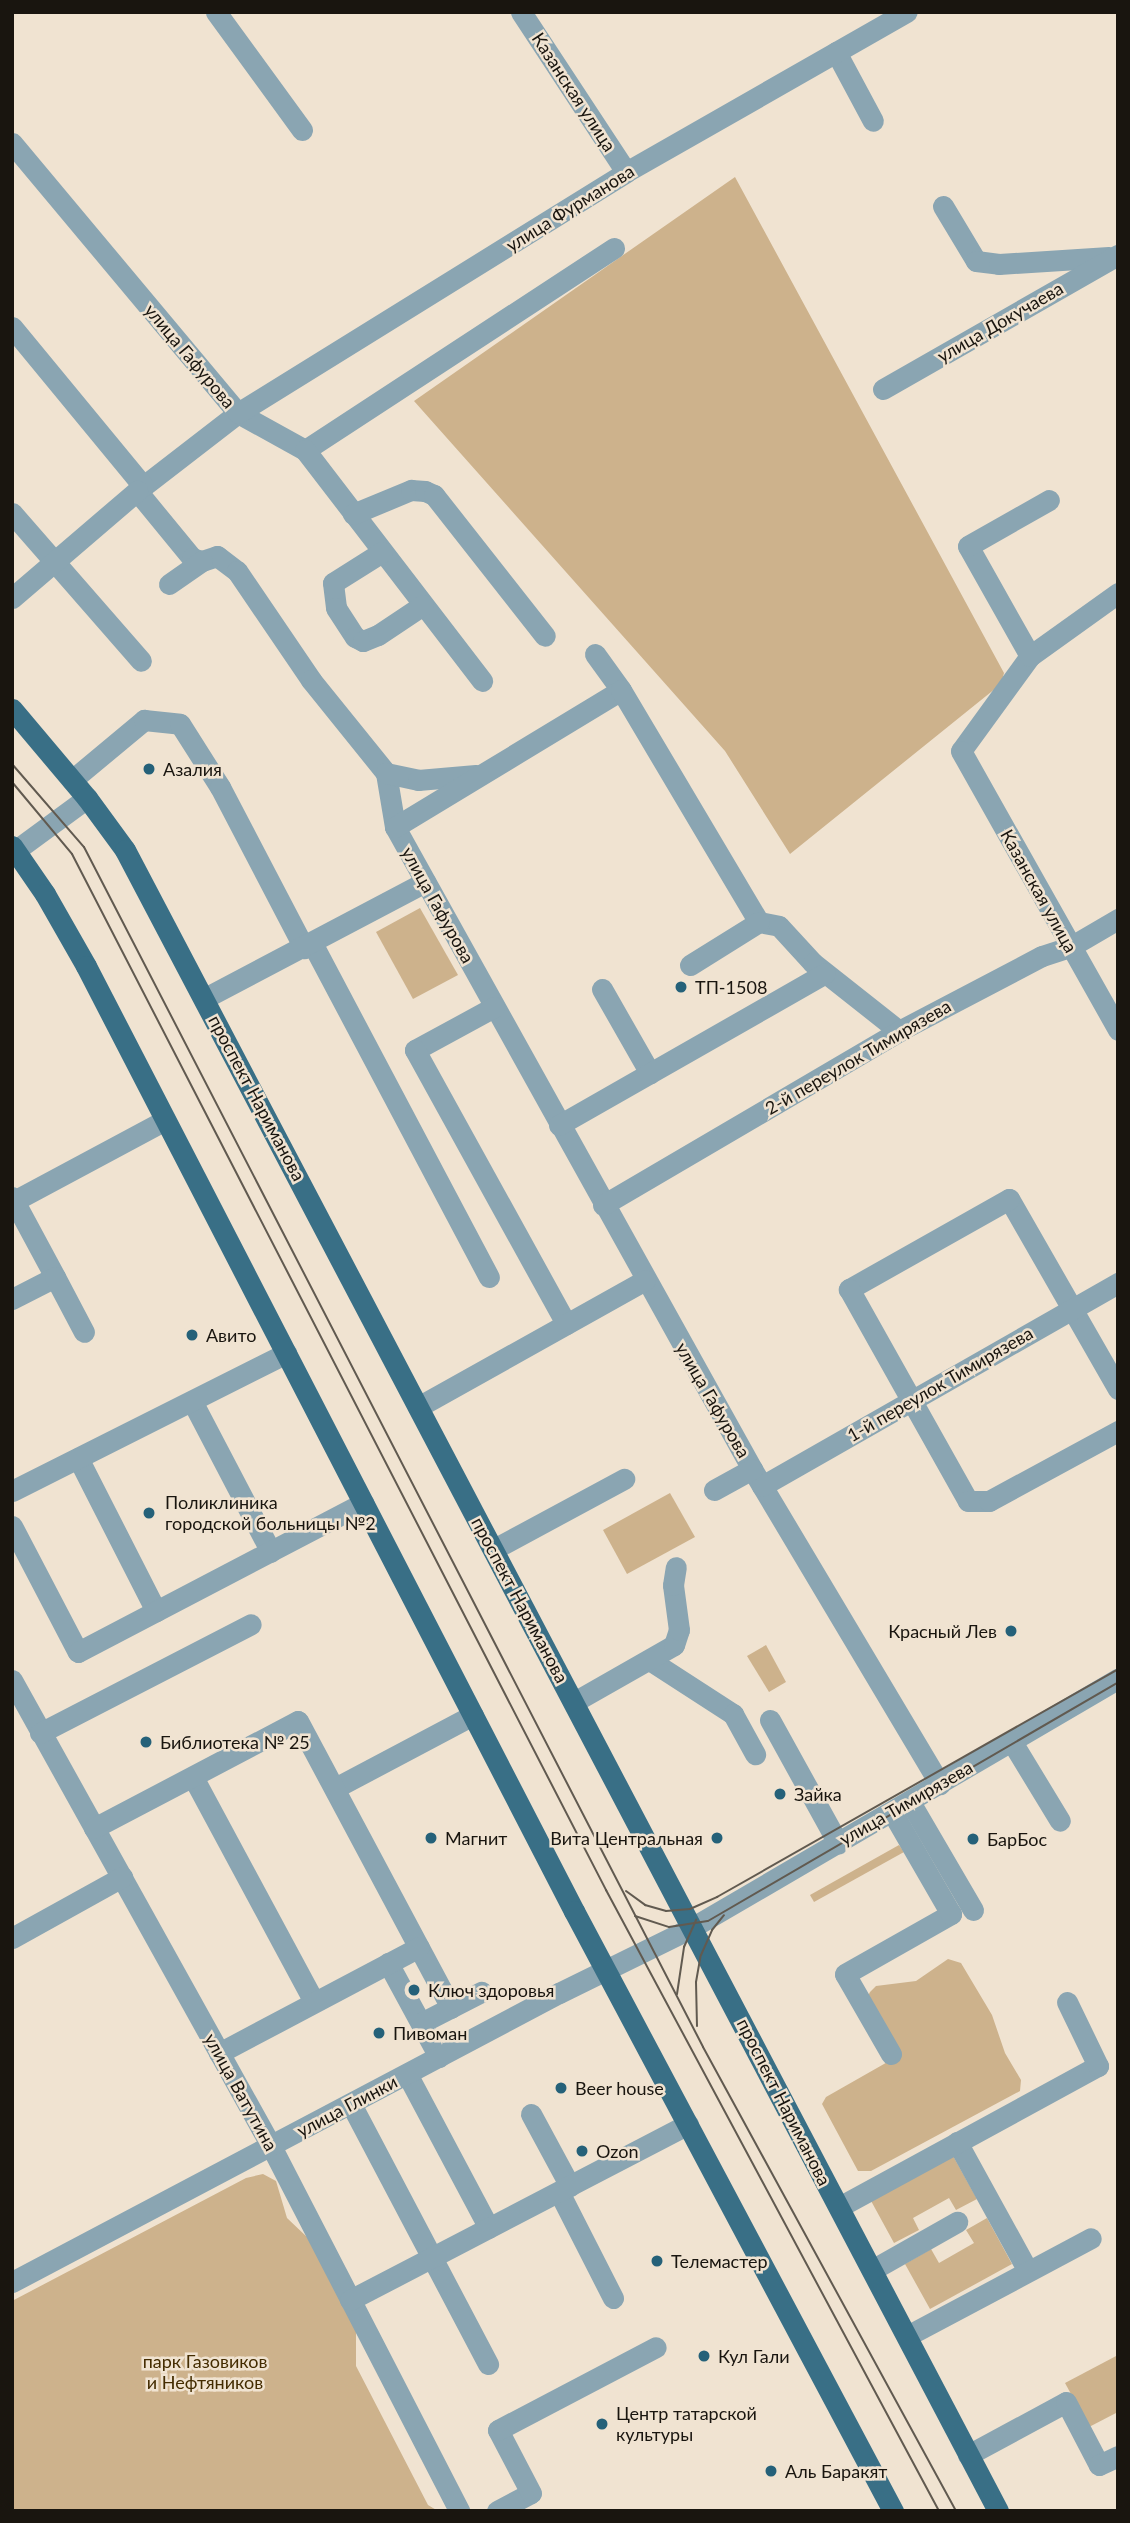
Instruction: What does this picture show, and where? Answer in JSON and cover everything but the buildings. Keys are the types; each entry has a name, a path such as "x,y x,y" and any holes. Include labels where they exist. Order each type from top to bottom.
{"main road":[{"name":"проспект Нариманова","path":"12,709 87,798 125,850 998,2511"},
{"path":"14,850 86,966 473,1715 893,2511"}],"street":[{"path":"216,12 302,130"},
{"name":"Казанская улица","path":"521,12 626,172"},
{"name":"улица Фурманова","path":"239,413 626,172 907,12"},
{"path":"836,52 873,121"},
{"name":"улица Гафурова","path":"12,143 239,413 140,488 192,558 202,561 217,556 237,571 311,680 386,773 395,827 425,883 757,1477 940,1784"},
{"path":"943,206 976,261 999,264 1116,259"},
{"path":"305,450 614,248"},
{"name":"улица Докучаева","path":"883,389 1116,259"},
{"path":"12,327 140,488 12,598"},
{"path":"239,413 305,450 482,681"},
{"path":"353,514 411,491 425,491 434,495 545,636"},
{"path":"1049,500 968,546 1030,656 1118,593"},
{"path":"12,513 141,661"},
{"path":"382,552 333,583 336,608 355,637 363,640 378,635 423,605"},
{"path":"169,584 202,561"},
{"path":"595,654 621,690 760,922"},
{"name":"Казанская улица","path":"1030,656 961,751 1118,1030"},
{"path":"395,827 621,690"},
{"path":"72,780 144,720 180,724 220,787 489,1277"},
{"path":"386,773 418,780 481,774"},
{"path":"14,850 87,798"},
{"path":"205,998 425,883"},
{"name":"2-й переулок Тимирязева","path":"603,1205 900,1031 1042,956 1070,947 1118,919"},
{"path":"690,965 760,922 779,926 825,973 900,1031"},
{"path":"559,1125 825,973"},
{"path":"602,989 650,1073"},
{"path":"494,1007 415,1050 566,1324"},
{"path":"84,1332 13,1199 164,1120"},
{"path":"1118,1389 1009,1199 849,1289 968,1501 989,1501 1118,1431"},
{"path":"12,1299 55,1277"},
{"path":"418,1407 645,1280"},
{"name":"1-й переулок Тимирязева","path":"714,1490 757,1477 911,1401 1118,1283"},
{"path":"12,1491 286,1353"},
{"path":"192,1401 271,1552"},
{"path":"78,1458 156,1611"},
{"path":"494,1549 624,1479"},
{"path":"12,1526 78,1652 363,1503"},
{"path":"574,1702 651,1661 674,1645 679,1630 673,1593 676,1567"},
{"path":"40,1733 251,1624"},
{"path":"651,1661 733,1714 755,1754"},
{"name":"улица Тимирязева","path":"606,1969 693,1927 1118,1679"},
{"name":"улица Ватутина","path":"12,1680 271,2146 459,2511"},
{"path":"335,1788 473,1715"},
{"path":"770,1720 838,1843"},
{"path":"94,1828 298,1721 451,2008"},
{"path":"1012,1742 1060,1821"},
{"path":"193,1777 314,2002"},
{"path":"901,1807 973,1910"},
{"path":"891,2054 845,1973 951,1914 901,1807"},
{"path":"12,1938 122,1877"},
{"path":"219,2053 419,1947"},
{"path":"388,1963 439,2057"},
{"name":"улица Глинки","path":"12,2281 606,1969"},
{"path":"421,2023 481,1992"},
{"path":"839,2207 1098,2066 1067,2002"},
{"path":"407,2074 489,2228"},
{"path":"351,2104 488,2364"},
{"path":"531,2114 613,2298"},
{"path":"350,2300 688,2124"},
{"path":"957,2142 1028,2271"},
{"path":"872,2270 957,2222"},
{"path":"907,2336 1091,2238"},
{"path":"497,2511 531,2493 498,2430 656,2347"},
{"path":"968,2455 1066,2402 1100,2465 1118,2456"}],"green space":[{"path":"735,177 1004,673 1001,684 790,854 725,751 414,401"},
{"path":"420,908 458,975 413,999 376,932"},
{"path":"670,1493 695,1537 627,1574 603,1530"},
{"path":"766,1645 786,1682 769,1692 747,1656"},
{"path":"899,1845 904,1852 814,1902 810,1895"},
{"path":"948,1959 961,1963 992,2015 1005,2053 1021,2080 1020,2091 871,2171 858,2171 822,2104 826,2097 891,2060 868,1996 870,1992 876,1986 916,1981"},
{"path":"952,2154 977,2199 956,2210 949,2198 913,2218 919,2230 894,2243 870,2199"},
{"name":"парк Газовиков и Нефтяников","path":"263,2174 276,2181 287,2218 308,2238 356,2326 356,2366 428,2505 438,2511 12,2511 12,2301 246,2178"},
{"path":"987,2218 1012,2264 930,2309 905,2264 931,2249 939,2263 974,2243 966,2230"},
{"path":"1118,2355 1118,2412 1089,2427 1065,2383"}],"tram line":[{"path":"12,764 84,847 703,2047 956,2511"},
{"path":"12,782 72,854 606,1890 939,2511"},
{"path":"626,1891 645,1905 666,1911 690,1909 717,1897 1118,1669"},
{"path":"635,1916 669,1927 708,1921 1118,1682"},
{"path":"697,2026 696,1982 701,1955 712,1930 724,1915"},
{"path":"677,1994 684,1947 696,1920"}],"place":[{"name":"Азалия","path":"149,769"},
{"name":"ТП-1508","path":"681,987"},
{"name":"Авито","path":"192,1335"},
{"name":"Поликлиника городской больницы №2","path":"149,1513"},
{"name":"Красный Лев","path":"1011,1631"},
{"name":"Библиотека № 25","path":"146,1742"},
{"name":"Зайка","path":"780,1794"},
{"name":"Магнит","path":"431,1838"},
{"name":"Вита Центральная","path":"717,1838"},
{"name":"БарБос","path":"973,1839"},
{"name":"Ключ здоровья","path":"414,1990"},
{"name":"Пивоман","path":"379,2033"},
{"name":"Beer house","path":"561,2088"},
{"name":"Ozon","path":"582,2151"},
{"name":"Телемастер","path":"657,2261"},
{"name":"Кул Гали","path":"704,2356"},
{"name":"Центр татарской культуры","path":"602,2424"},
{"name":"Аль Баракят","path":"771,2471"}]}
